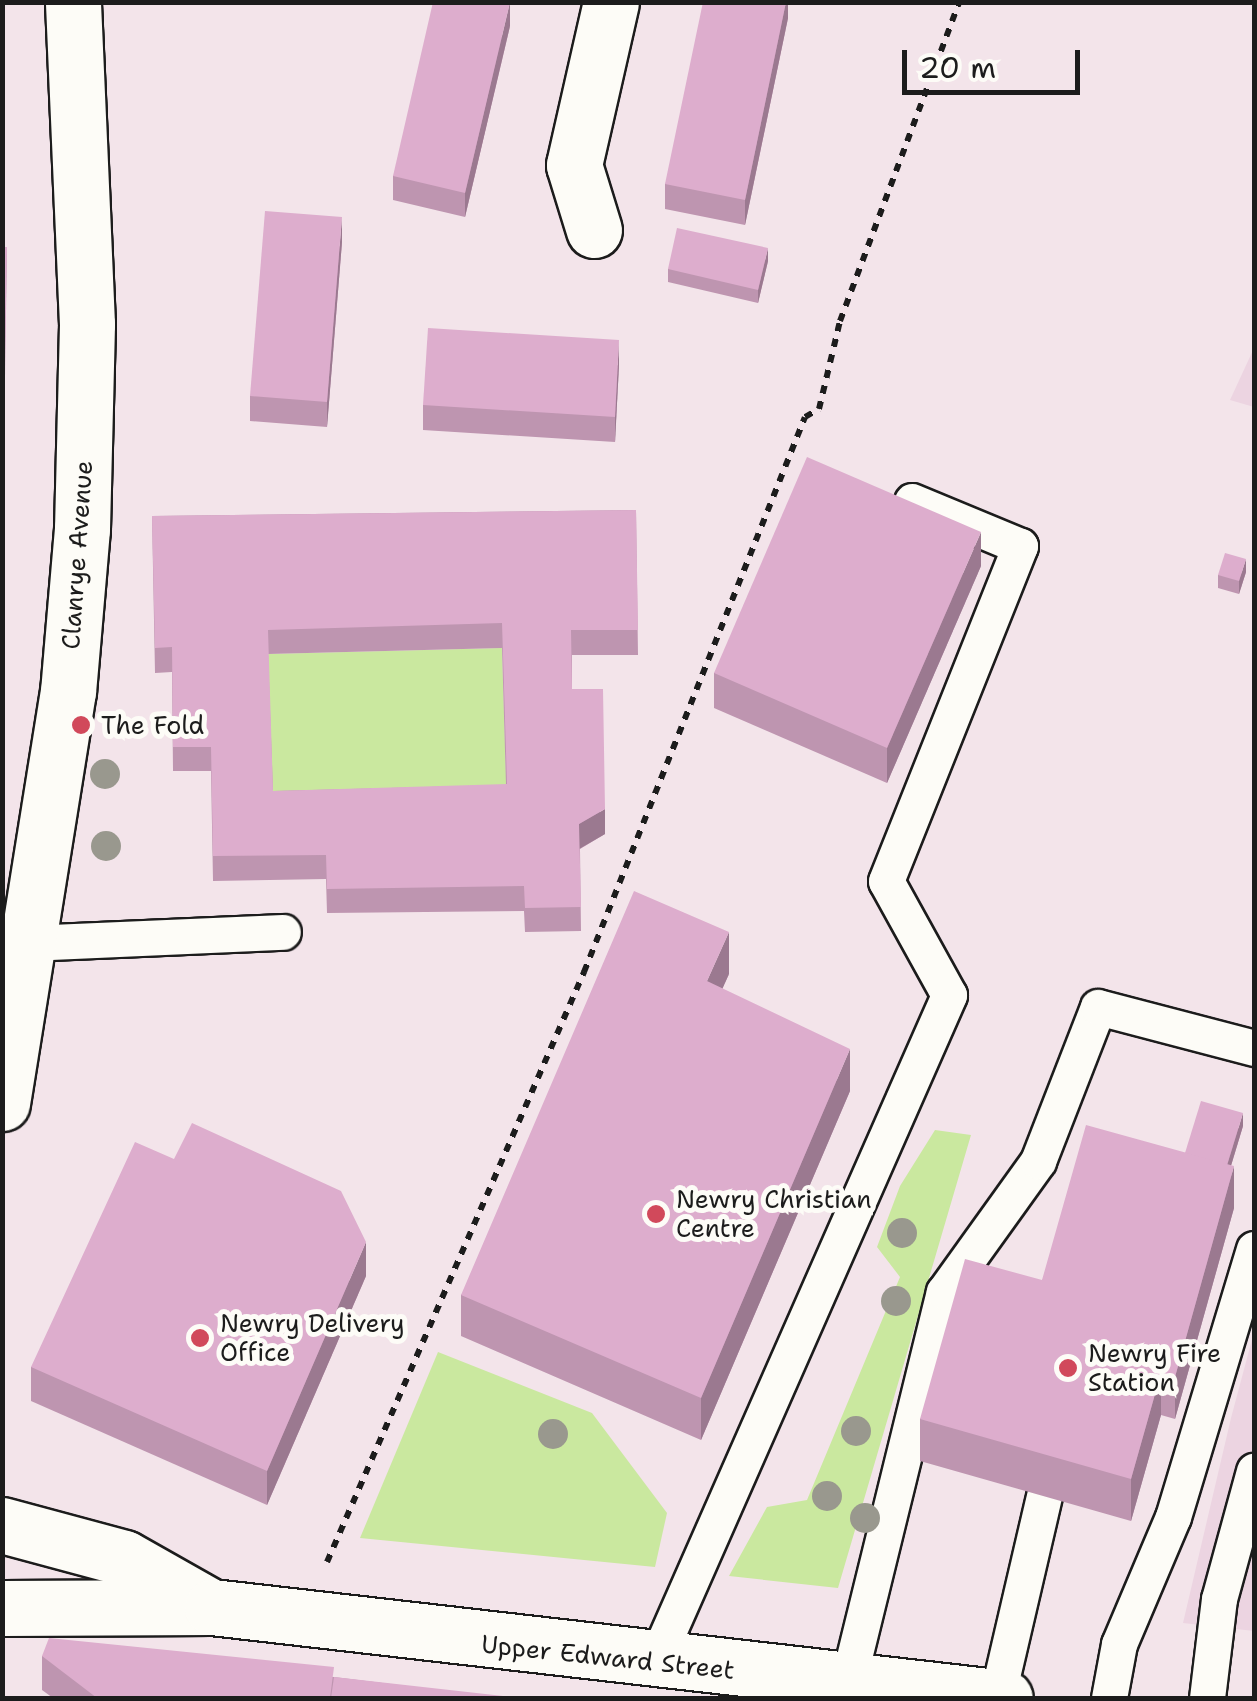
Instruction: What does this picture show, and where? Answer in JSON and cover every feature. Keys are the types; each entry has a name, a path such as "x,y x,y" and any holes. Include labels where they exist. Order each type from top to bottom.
{"street":[{"name":"Clanrye Avenue","path":"2,1103 68,692 82,528 87,305 73,2"},
{"path":"594,230 574,165 611,2"},
{"name":"Upper Edward Street","path":"2,1525 124,1558 212,1607"},
{"name":"Upper Edward Street","path":"2,1608 212,1607 285,1620 1001,1698"}],"lane":[{"path":"655,1662 949,995 886,881 1020,546 912,502"},
{"path":"28,944 283,932"},
{"path":"848,1682 944,1292 1038,1161 1098,1007 1254,1048"},
{"path":"1109,1698 1118,1644 1173,1517 1254,1248"},
{"path":"1206,1698 1219,1598 1254,1470"},
{"path":"1001,1698 1044,1496"}],"path":[{"path":"285,1620 328,1560 474,1230 806,417 819,409 840,320 959,2"}],"shaded area":[{"path":"1254,348 1254,407 1230,400"},
{"path":"1254,1332 1254,1631 1183,1623 1231,1418"}],"green space":[{"path":"502,648 507,809 273,816 268,654"},
{"path":"935,1130 971,1135 838,1588 729,1576 767,1507 807,1500 900,1277 877,1247 900,1186"},
{"path":"438,1352 592,1413 667,1513 655,1567 360,1538"}],"building":[{"path":"433,2 510,2 465,193 393,176"},
{"path":"703,2 786,2 745,200 665,184"},
{"path":"265,211 342,217 327,402 250,396"},
{"path":"677,228 768,248 758,290 668,269"},
{"path":"2,247 7,247 5,351 2,351"},
{"path":"428,328 619,340 615,417 423,405"},
{"path":"807,457 981,532 887,748 714,673"},
{"path":"636,510 638,630 571,630 572,689 603,689 605,809 579,824 581,907 525,908 524,886 327,889 326,855 213,856 211,747 173,747 172,647 155,648 152,516","holes":["502,623 507,784 273,791 268,630"]},
{"path":"1225,553 1246,559 1239,581 1218,575"},
{"name":"Newry Christian Centre","path":"634,891 729,932 707,981 850,1049 701,1398 461,1295"},
{"path":"1201,1101 1243,1113 1227,1165 1185,1153"},
{"name":"Newry Delivery Office","path":"192,1123 341,1191 366,1242 267,1471 31,1367 135,1142 174,1159"},
{"name":"Newry Fire Station","path":"1086,1125 1234,1166 1175,1377 1161,1373 1131,1479 920,1419 965,1259 1042,1280"},
{"path":"49,1638 334,1667 330,1698 97,1698 42,1656"},
{"path":"334,1677 503,1696 331,1698"}],"place":[{"name":"The Fold","path":"81,725"},
{"name":"Newry Christian Centre","path":"656,1214"},
{"name":"Newry Delivery Office","path":"200,1338"},
{"name":"Newry Fire Station","path":"1068,1368"}]}
